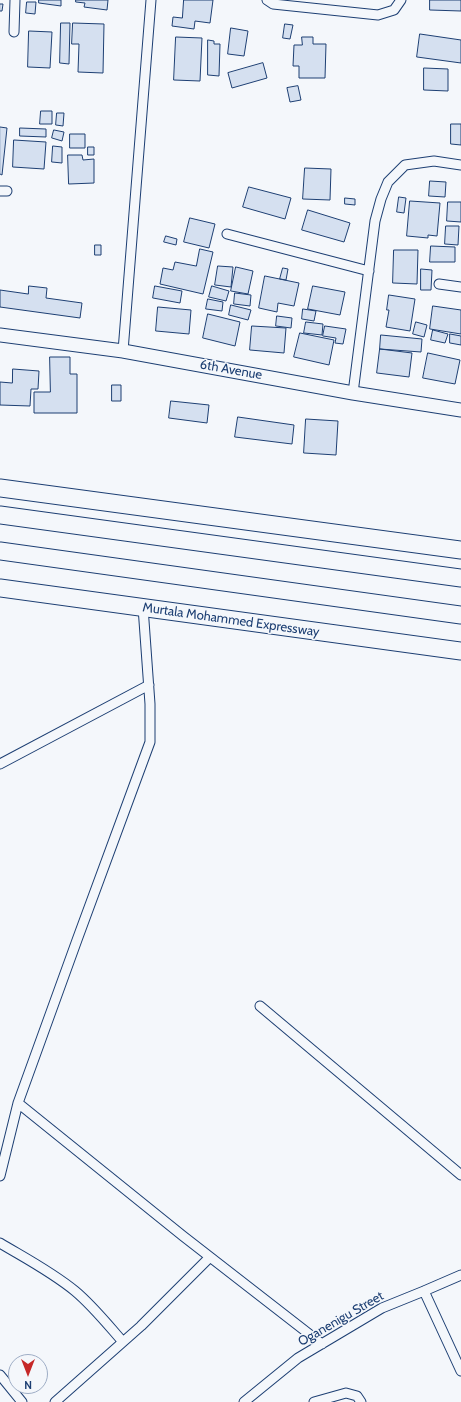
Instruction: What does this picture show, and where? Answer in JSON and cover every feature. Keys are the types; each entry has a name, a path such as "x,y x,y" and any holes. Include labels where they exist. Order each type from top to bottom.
{"highway":[{"path":"0,488 461,550"},
{"path":"0,515 461,578"},
{"path":"0,551 461,615"},
{"name":"Murtala Mohammed Expressway","path":"0,588 461,652"}],"street":[{"path":"14,32 15,0"},
{"path":"123,351 151,0"},
{"path":"267,0 273,4 378,15 394,10 401,0"},
{"path":"353,393 376,221 381,199 388,182 405,165 434,161 461,165"},
{"path":"227,234 369,271"},
{"path":"439,284 461,286"},
{"name":"6th Avenue","path":"0,335 123,351 353,393 461,410"},
{"path":"0,1176 18,1103 76,940 150,742 150,704 143,607"},
{"path":"0,764 149,685"},
{"path":"260,1006 461,1175"},
{"path":"18,1103 210,1257 322,1344"},
{"path":"0,1243 45,1270 75,1291 94,1309 123,1342"},
{"path":"55,1402 141,1326 210,1257"},
{"name":"Oganenigu Street","path":"244,1402 255,1397 298,1358 382,1308 461,1275"},
{"path":"424,1291 461,1371"},
{"path":"0,1375 22,1402"},
{"path":"314,1402 346,1393 357,1396 361,1402"}],"building":[{"path":"39,0 61,0 61,6 39,3"},
{"path":"76,0 108,0 107,10 84,7 85,3 76,2"},
{"path":"184,0 213,0 210,23 195,21 194,29 172,26 173,17 182,18"},
{"path":"430,0 461,0 461,11 430,10"},
{"path":"27,2 36,2 35,14 26,13"},
{"path":"0,4 3,4 2,11 0,11"},
{"path":"61,23 70,23 69,64 60,63"},
{"path":"73,23 104,24 103,73 78,72 79,44 72,44"},
{"path":"285,24 293,25 290,39 283,38"},
{"path":"231,28 248,31 244,56 228,54"},
{"path":"29,31 52,32 50,68 28,67"},
{"path":"420,34 461,40 461,63 417,57"},
{"path":"176,37 202,38 200,81 174,80"},
{"path":"302,37 313,37 313,44 326,44 325,78 299,78 299,66 293,66 294,45 302,45"},
{"path":"208,40 214,41 214,44 220,44 219,76 208,75"},
{"path":"263,63 267,78 232,88 228,73"},
{"path":"424,68 448,69 448,91 424,90"},
{"path":"298,86 301,100 290,102 287,88"},
{"path":"41,111 52,111 52,124 40,124"},
{"path":"57,113 64,113 63,126 56,125"},
{"path":"451,124 461,124 461,145 451,144"},
{"path":"0,127 7,128 2,175 0,174"},
{"path":"20,128 46,129 46,137 20,136"},
{"path":"54,130 64,132 62,141 52,138"},
{"path":"70,134 85,134 85,148 70,148"},
{"path":"14,140 46,142 44,169 13,167"},
{"path":"53,146 62,147 62,163 52,162"},
{"path":"88,147 94,147 94,155 88,155"},
{"path":"68,155 82,155 83,160 94,159 94,183 69,184"},
{"path":"305,168 331,169 330,200 303,199"},
{"path":"430,181 446,182 445,197 429,196"},
{"path":"249,187 291,198 285,219 243,207"},
{"path":"399,197 406,198 404,213 397,212"},
{"path":"345,198 355,199 355,205 345,204"},
{"path":"410,201 440,203 437,236 428,235 428,238 407,236"},
{"path":"448,202 461,202 461,222 447,221"},
{"path":"308,210 350,223 344,242 302,230"},
{"path":"190,218 215,224 209,248 184,242"},
{"path":"446,226 459,226 458,245 445,244"},
{"path":"166,236 177,239 176,245 164,242"},
{"path":"95,245 101,245 101,255 95,255"},
{"path":"431,246 455,247 455,262 430,262"},
{"path":"200,249 213,252 203,294 160,284 163,268 173,270 175,262 196,266"},
{"path":"394,250 418,250 417,284 393,283"},
{"path":"218,266 233,267 231,287 215,285"},
{"path":"236,267 253,271 248,294 231,291"},
{"path":"283,268 288,269 286,280 280,279"},
{"path":"421,269 432,270 431,290 421,290"},
{"path":"265,276 299,283 294,306 278,303 277,312 259,308"},
{"path":"29,286 47,288 46,298 82,303 80,318 0,307 0,290 28,294"},
{"path":"155,286 182,291 180,303 153,298"},
{"path":"212,286 229,291 226,301 209,297"},
{"path":"313,286 345,292 340,315 308,309"},
{"path":"235,293 251,295 250,306 234,304"},
{"path":"389,295 415,299 410,331 386,327 389,310 387,310"},
{"path":"208,299 223,302 222,311 206,309"},
{"path":"231,305 251,310 248,320 229,315"},
{"path":"433,306 461,310 461,334 430,329"},
{"path":"158,307 191,310 189,334 156,331"},
{"path":"303,309 316,311 314,321 302,319"},
{"path":"208,314 240,322 235,346 203,338"},
{"path":"277,316 292,318 291,328 276,326"},
{"path":"306,322 323,324 322,335 304,333"},
{"path":"416,322 427,325 424,337 413,334"},
{"path":"252,326 286,328 284,353 250,350"},
{"path":"325,326 346,329 343,344 335,343 336,338 323,336"},
{"path":"433,330 448,334 445,343 431,340"},
{"path":"300,333 334,340 329,365 294,357"},
{"path":"450,334 461,336 461,345 450,343"},
{"path":"381,335 422,339 421,352 380,349"},
{"path":"380,349 412,353 409,377 377,373"},
{"path":"428,353 460,360 455,384 423,378"},
{"path":"50,357 70,357 70,374 77,374 77,413 34,413 34,392 50,392"},
{"path":"13,369 39,371 38,389 31,389 30,406 0,405 0,382 12,383"},
{"path":"112,385 121,385 121,401 112,401"},
{"path":"171,401 209,405 207,423 169,418"},
{"path":"238,417 294,425 292,444 235,437"},
{"path":"306,419 338,421 336,455 304,453"}]}
